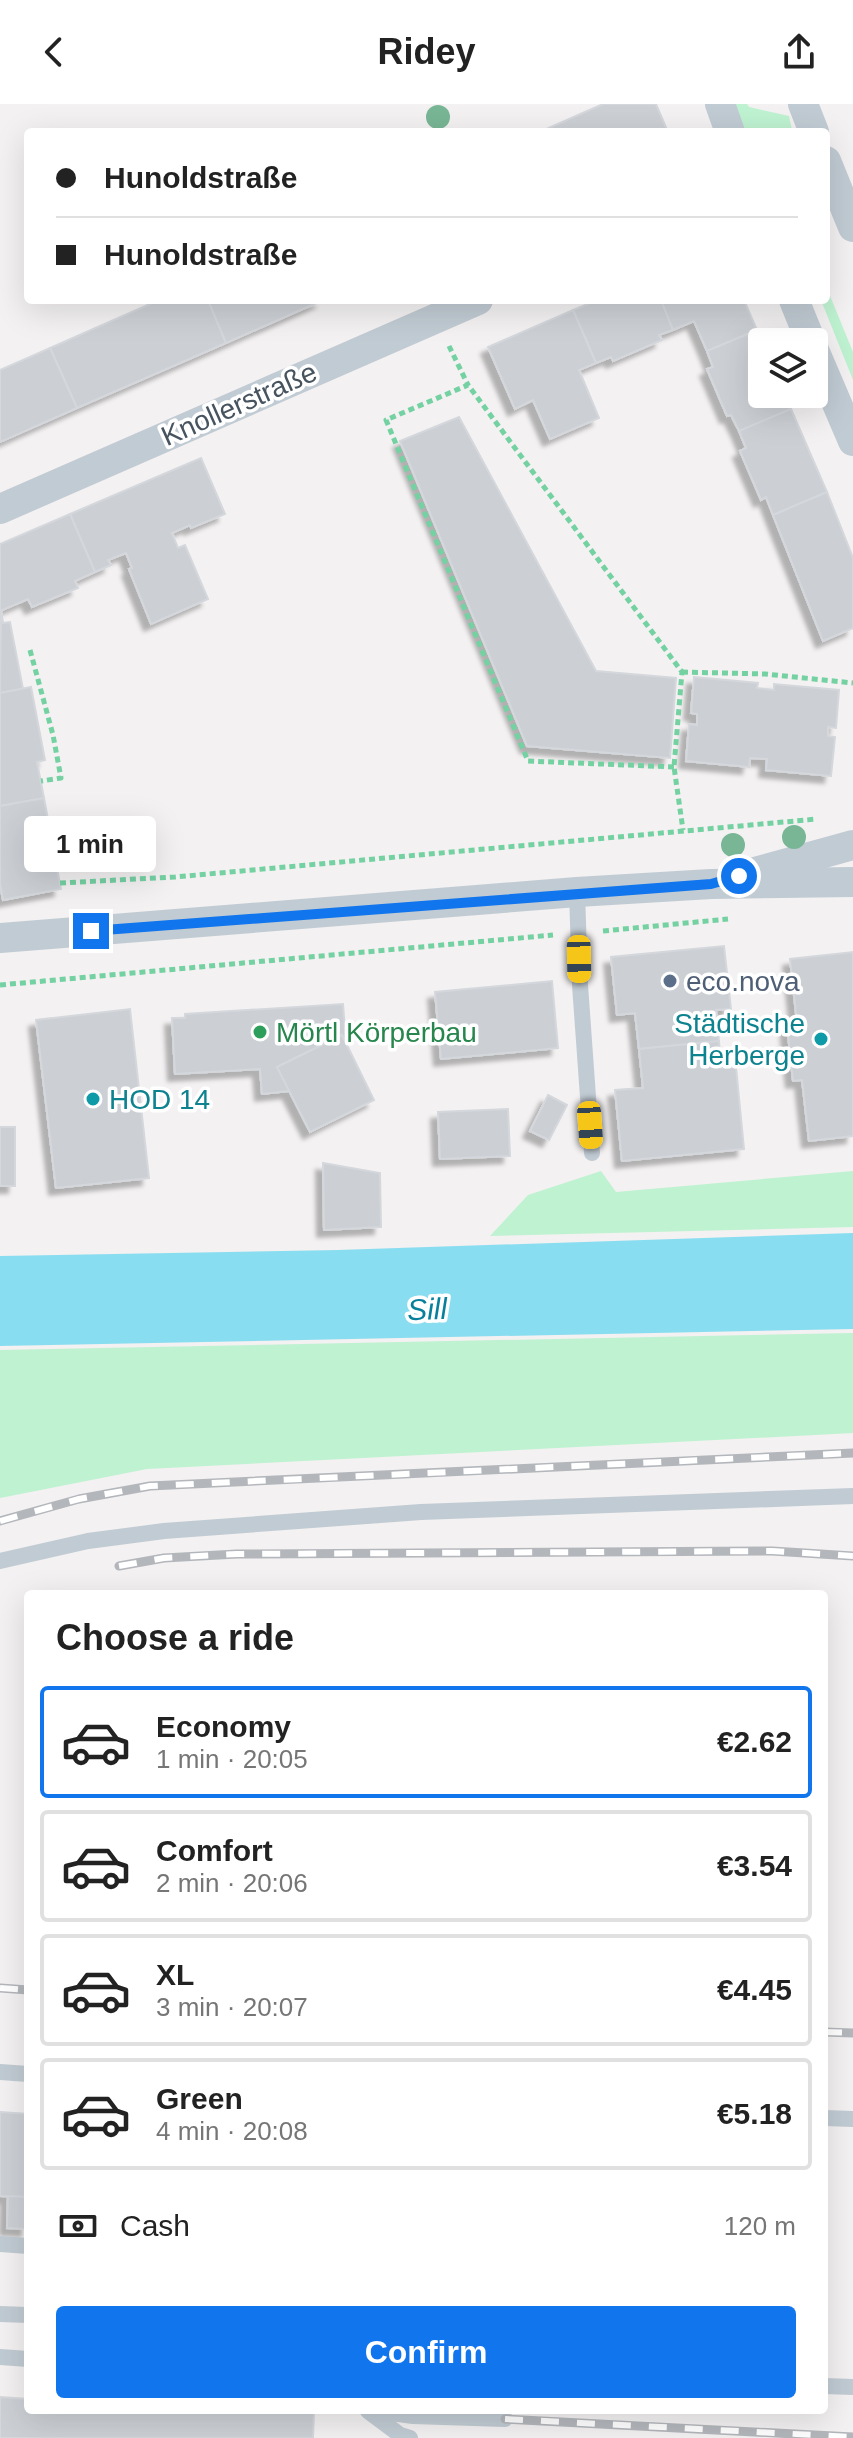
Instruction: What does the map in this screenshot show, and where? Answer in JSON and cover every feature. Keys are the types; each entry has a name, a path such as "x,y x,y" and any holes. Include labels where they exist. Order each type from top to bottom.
{"street":[{"path":"720,104 729,128"},
{"path":"803,104 812,128"},
{"path":"830,171 853,227"},
{"name":"Knollerstraße","path":"0,509 469,304"},
{"path":"796,304 805,328"},
{"path":"828,383 853,441"},
{"path":"711,884 853,845"},
{"path":"0,938 577,892 711,884 853,882"}],"lane":[{"path":"577,892 592,1153"},
{"path":"0,1561 88,1541 164,1531 421,1512 853,1496"},
{"path":"0,2072 24,2074"},
{"path":"828,2118 853,2119"},
{"path":"0,2244 24,2246"},
{"path":"0,2314 24,2315"},
{"path":"0,2357 24,2359"},
{"path":"828,2386 853,2387"},
{"path":"373,2414 400,2435 410,2438"},
{"path":"398,2414 505,2419"}],"path":[{"path":"435,319 468,385 682,672 674,767 683,830"},
{"path":"468,385 386,420 528,761 674,767"},
{"path":"30,650 61,778 41,781"},
{"path":"682,672 765,674 853,683"},
{"path":"60,883 175,877 829,818"},
{"path":"0,985 733,919"}],"green space":[{"path":"735,104 747,104 789,116 792,128 744,128"},
{"path":"830,296 853,352 853,380 823,304 830,304"},
{"path":"601,1171 616,1192 853,1171 853,1227 490,1236 528,1195"},
{"path":"853,1333 853,1433 147,1469 0,1498 0,1350"}],"water":[{"name":"Sill","path":"853,1233 853,1329 0,1346 0,1256 338,1250"}],"building":[{"path":"603,104 656,104 666,128 549,128"},
{"path":"150,304 210,304 226,343 77,408 50,348"},
{"path":"210,304 314,304 226,343"},
{"path":"587,304 663,304 673,330 659,335 662,340 613,361 611,357 596,363 573,310"},
{"path":"663,304 746,304 756,328 748,328 748,334 707,351 694,321 673,330"},
{"path":"573,310 596,363 579,370 599,418 550,439 533,400 515,409 488,347"},
{"path":"748,334 748,408 791,409 739,431 731,415 727,416 707,369 713,367 707,351"},
{"path":"50,348 77,408 0,442 0,370"},
{"path":"791,409 827,492 773,515 766,497 761,500 740,451 746,448 739,431"},
{"path":"459,417 596,671 676,678 670,758 527,746 400,441"},
{"path":"201,458 225,514 172,533 178,548 185,545 208,599 151,624 129,569 132,568 126,553 108,560 111,565 95,572 70,514"},
{"path":"827,492 853,558 853,628 823,641 773,515"},
{"path":"70,514 95,572 75,581 78,588 32,607 28,599 0,611 0,544"},
{"path":"1,610 3,623 10,622 23,689 0,693"},
{"path":"694,677 758,683 757,688 774,690 774,684 839,690 836,728 828,727 828,736 835,737 831,776 766,770 767,759 750,758 749,767 686,761 689,724 697,725 697,714 691,713"},
{"path":"31,687 45,760 37,762 44,798 0,806 0,693"},
{"path":"44,798 61,889 3,900 0,884 0,806"},
{"path":"724,946 731,1009 716,1010 719,1041 639,1049 635,1013 617,1015 611,957"},
{"name":"Städtische Herberge","path":"853,952 853,1136 809,1141 802,1080 793,1081 790,1054 787,1024 797,1023 790,959"},
{"path":"552,981 558,1048 441,1059 435,992"},
{"path":"343,1004 346,1043 342,1035 277,1067 290,1091 262,1094 260,1069 175,1074 172,1018 185,1018 185,1014"},
{"name":"HOD 14","path":"130,1009 149,1178 56,1188 36,1020"},
{"path":"342,1035 374,1100 310,1132 277,1067"},
{"path":"719,1041 721,1068 736,1067 744,1149 622,1161 615,1090 643,1088 639,1049"},
{"path":"548,1095 567,1105 549,1140 530,1131"},
{"path":"508,1109 510,1156 440,1159 438,1112"},
{"path":"0,1127 15,1127 15,1186 0,1186"},
{"path":"323,1163 380,1173 381,1227 324,1230"},
{"path":"0,2112 24,2114 24,2197 0,2196"},
{"path":"8,2196 24,2197 24,2229 7,2228"},
{"path":"0,2397 24,2399 24,2414 314,2414 313,2438 0,2438"}],"railway":[{"path":"0,1521 79,1499 150,1486 853,1453"},
{"path":"119,1566 164,1558 237,1554 772,1551 853,1556"},
{"path":"0,1988 24,1990"},
{"path":"828,2032 853,2033"},
{"path":"505,2419 853,2437"}],"place":[{"name":"eco.nova","path":"670,981"},
{"name":"Mörtl Körperbau","path":"260,1032"},
{"name":"Städtische Herberge","path":"821,1039"},
{"name":"HOD 14","path":"93,1099"}],"route":[{"path":"91,931 711,884 739,876"}]}
